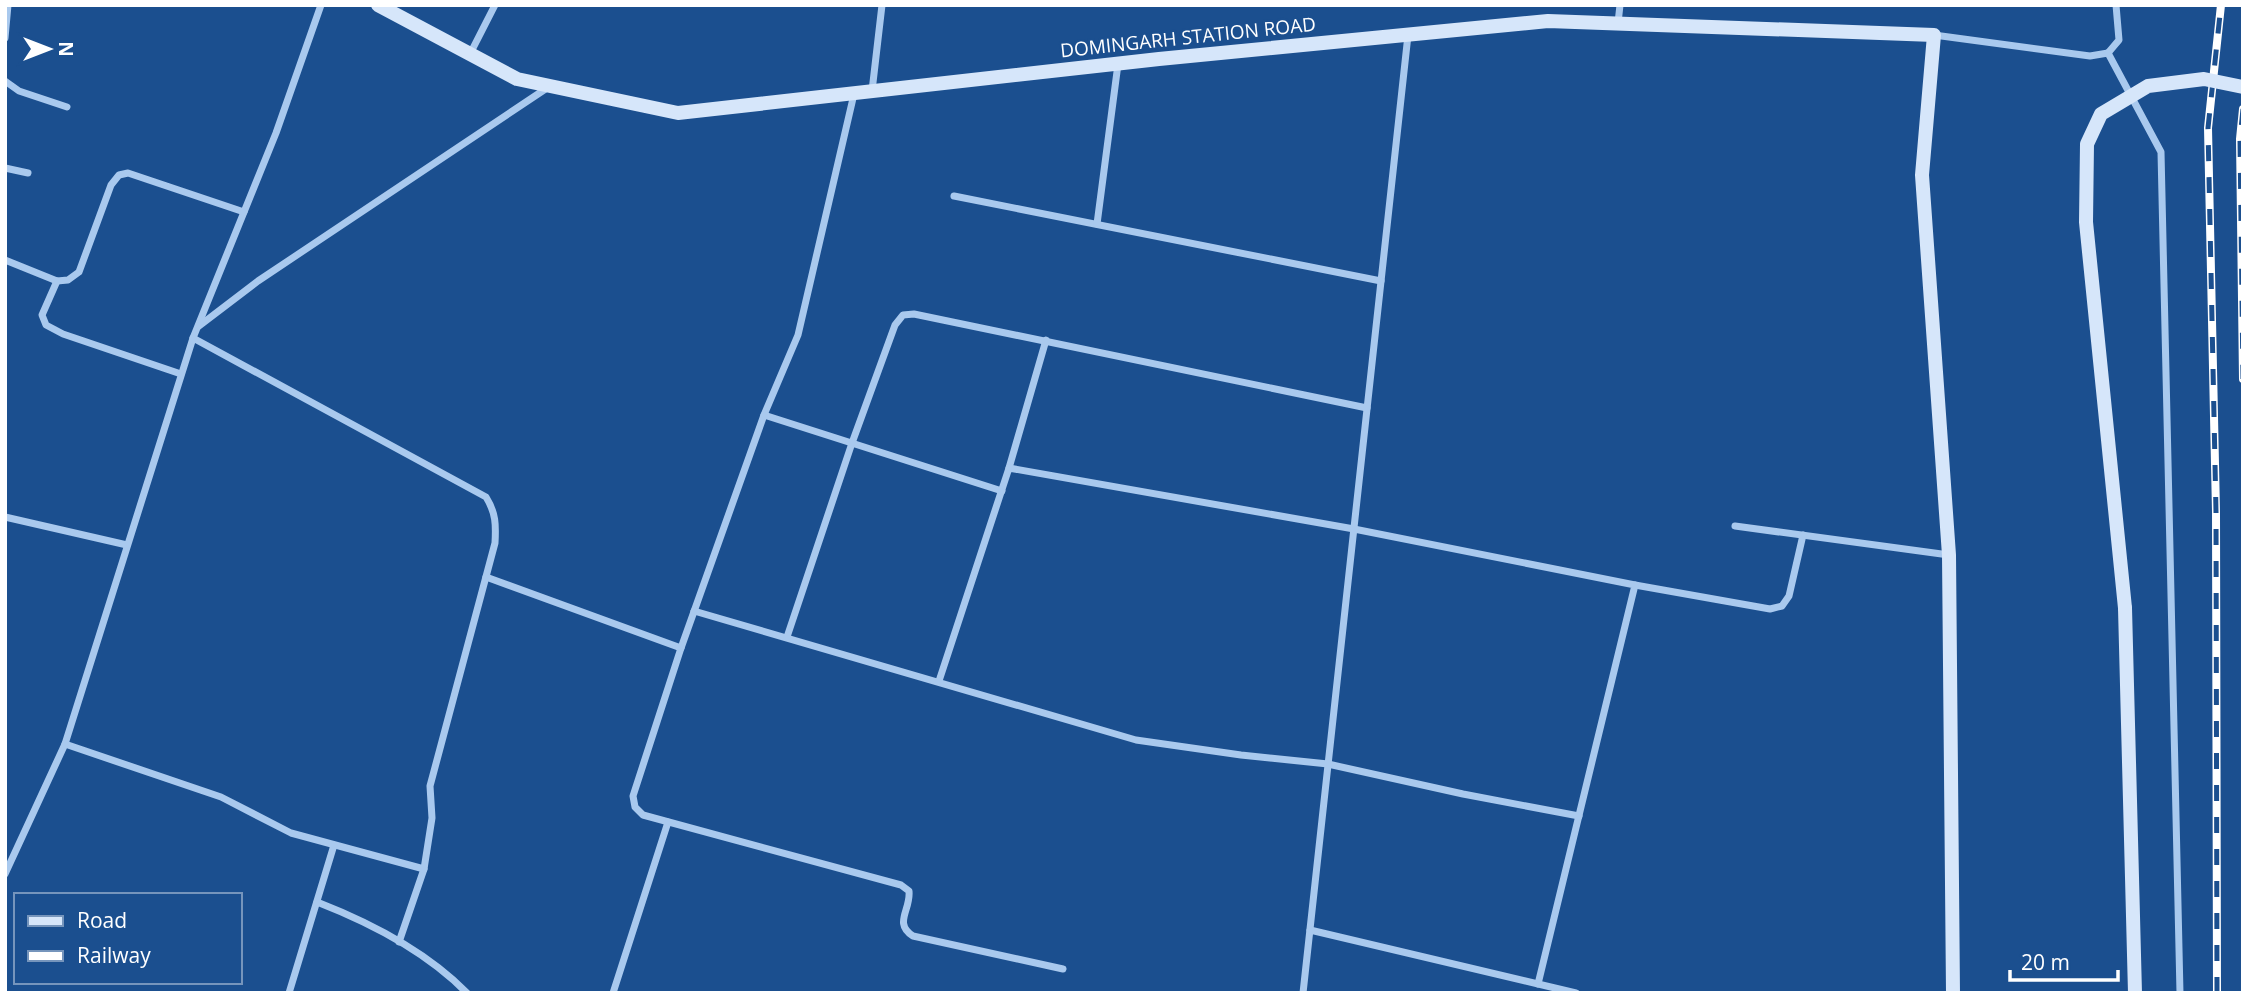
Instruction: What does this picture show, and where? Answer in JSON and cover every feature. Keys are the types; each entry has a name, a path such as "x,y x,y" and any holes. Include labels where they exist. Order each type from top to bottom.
{"street":[{"path":"5,38 8,5"},
{"path":"5,874 65,744 193,338 276,133 321,5"},
{"name":"DOMINGARH STATION ROAD","path":"378,5 517,79 678,113 1118,63 1548,21 1934,35 2090,56 2108,53"},
{"path":"470,54 495,5"},
{"path":"872,91 882,5"},
{"path":"1618,23 1620,5"},
{"path":"2116,5 2119,40 2108,53 2161,152 2180,993"},
{"path":"1303,993 1408,35"},
{"path":"1934,35 1922,175 1949,555 1952,993"},
{"path":"1097,224 1118,63"},
{"path":"2134,993 2125,608 2086,222 2087,144 2101,114 2148,86 2204,79 2243,87"},
{"path":"5,81 19,92 67,107"},
{"path":"197,327 258,281 551,86"},
{"path":"855,93 804,313 681,648 634,796 635,807 643,815 901,885 909,891 910,901 902,921 905,931 913,936 1063,969"},
{"path":"5,168 28,173"},
{"path":"5,260 57,281 68,280 79,272 111,185 119,174 128,173 244,212"},
{"path":"954,196 1381,281"},
{"path":"57,281 42,315 46,325 63,334 181,374"},
{"path":"787,638 852,443 895,325 903,315 914,314 1046,340 1367,408"},
{"path":"193,338 486,497 494,509 495,543 430,786 432,818 424,869 399,942"},
{"path":"939,681 1002,491 1046,340"},
{"path":"765,415 1002,491"},
{"path":"1009,468 1353,529 1770,609 1782,606 1789,596 1803,536"},
{"path":"5,517 127,545"},
{"path":"1735,526 1949,555"},
{"path":"486,577 681,648"},
{"path":"1538,984 1635,585"},
{"path":"694,611 1136,740 1328,764 1579,816"},
{"path":"65,744 221,797 292,833 424,869"},
{"path":"613,993 668,822"},
{"path":"289,993 334,845"},
{"path":"317,902 351,915 432,961 467,993"},
{"path":"1310,930 1576,993"}],"railway":[{"path":"2217,993 2216,512 2208,128 2221,5"},
{"path":"2243,109 2240,139 2243,379"}]}
